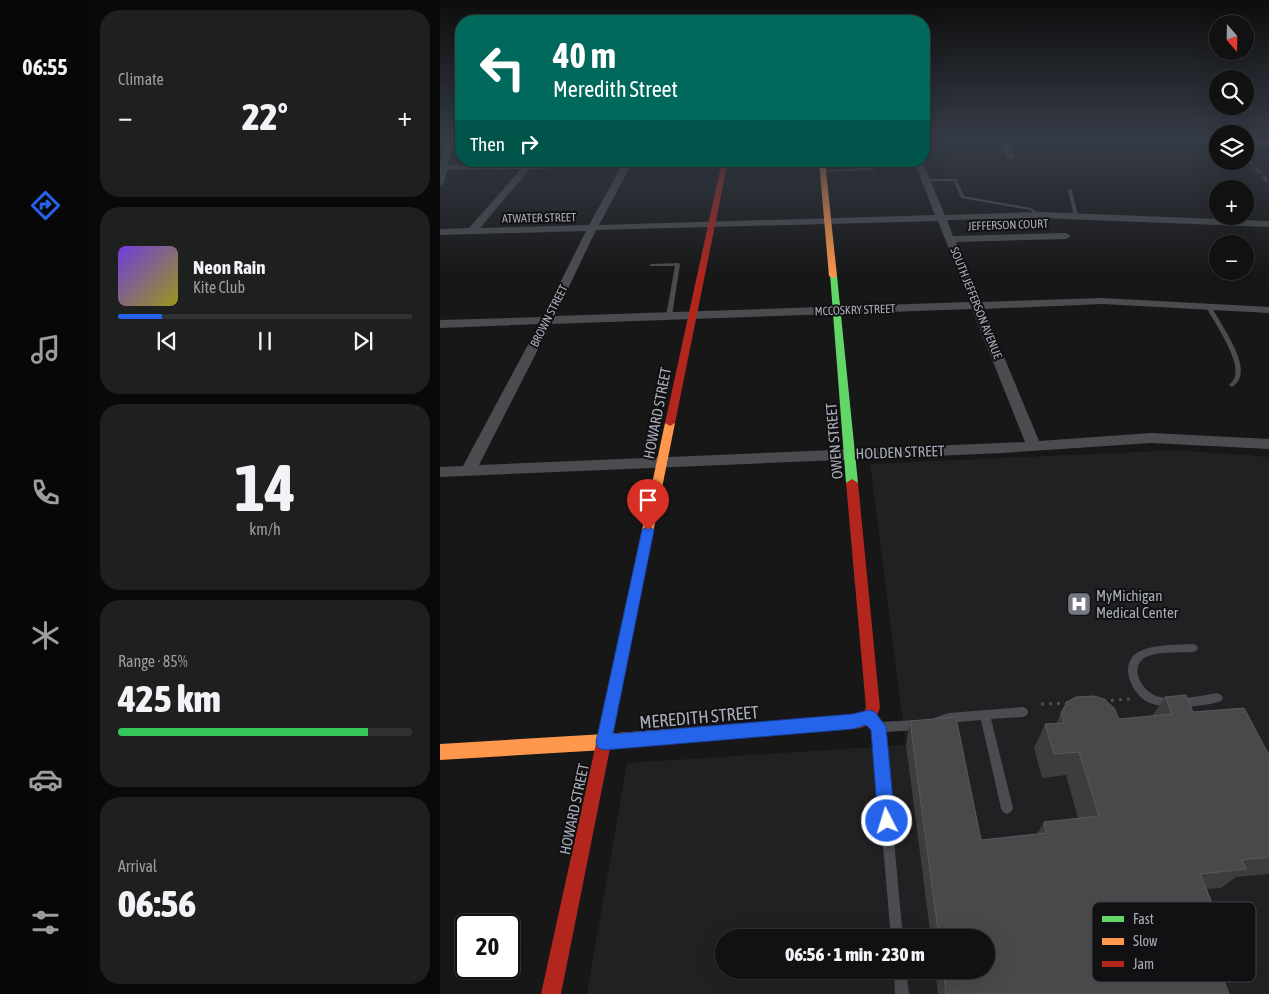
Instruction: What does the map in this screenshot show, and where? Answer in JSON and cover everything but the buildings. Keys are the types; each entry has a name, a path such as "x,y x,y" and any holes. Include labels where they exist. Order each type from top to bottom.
{"street":[{"path":"471,232 511,185"},
{"name":"BROWN STREET","path":"468,471 616,185"},
{"name":"HOWARD STREET","path":"551,994 720,185"},
{"name":"OWEN STREET","path":"824,185 873,708 869,717"},
{"name":"SOUTH JEFFERSON AVENUE","path":"927,185 1034,446"},
{"name":"ATWATER STREET","path":"440,232 1040,215 1269,224"},
{"name":"JEFFERSON COURT","path":"950,239 1066,236"},
{"name":"MCCOSKRY STREET","path":"440,324 1102,301 1269,310"},
{"name":"HOLDEN STREET","path":"440,472 1034,446 1150,438 1269,444"},
{"name":"MEREDITH STREET","path":"440,752 604,742 853,722 869,717"}],"lane":[{"path":"957,185 962,197 1031,209 1040,215"},
{"path":"1070,190 1076,216"},
{"path":"651,266 678,264 669,316"},
{"path":"1209,306 1215,321 1233,349 1239,373 1238,378 1232,385"},
{"path":"1193,648 1154,651 1139,655 1133,660 1132,668 1136,684 1142,692 1153,700 1167,703 1218,698"},
{"path":"878,727 926,724 949,718 1023,712"},
{"path":"985,715 1007,808"},
{"path":"869,717 878,727 896,929"},
{"path":"901,979 902,994"}],"path":[{"path":"1095,701 1131,699"},
{"path":"1041,704 1077,702"}],"shaded area":[{"name":"MyMichigan Medical Center","path":"1179,450 1269,457 1269,994 587,994 627,763 906,745 870,464"}],"traffic: fast":[{"path":"833,276 852,483"}],"traffic: slow":[{"path":"824,185 833,276"},
{"path":"613,698 670,423"},
{"path":"440,752 604,742 738,731"}],"traffic: jam":[{"path":"670,423 720,185"},
{"path":"738,731 861,721 869,717 873,708 852,483"},
{"path":"551,994 613,698"}],"place":[{"name":"MyMichigan Medical Center","path":"1079,604"}],"route":[{"path":"648,530 604,742 853,722 869,717 878,727 887,821"}]}
